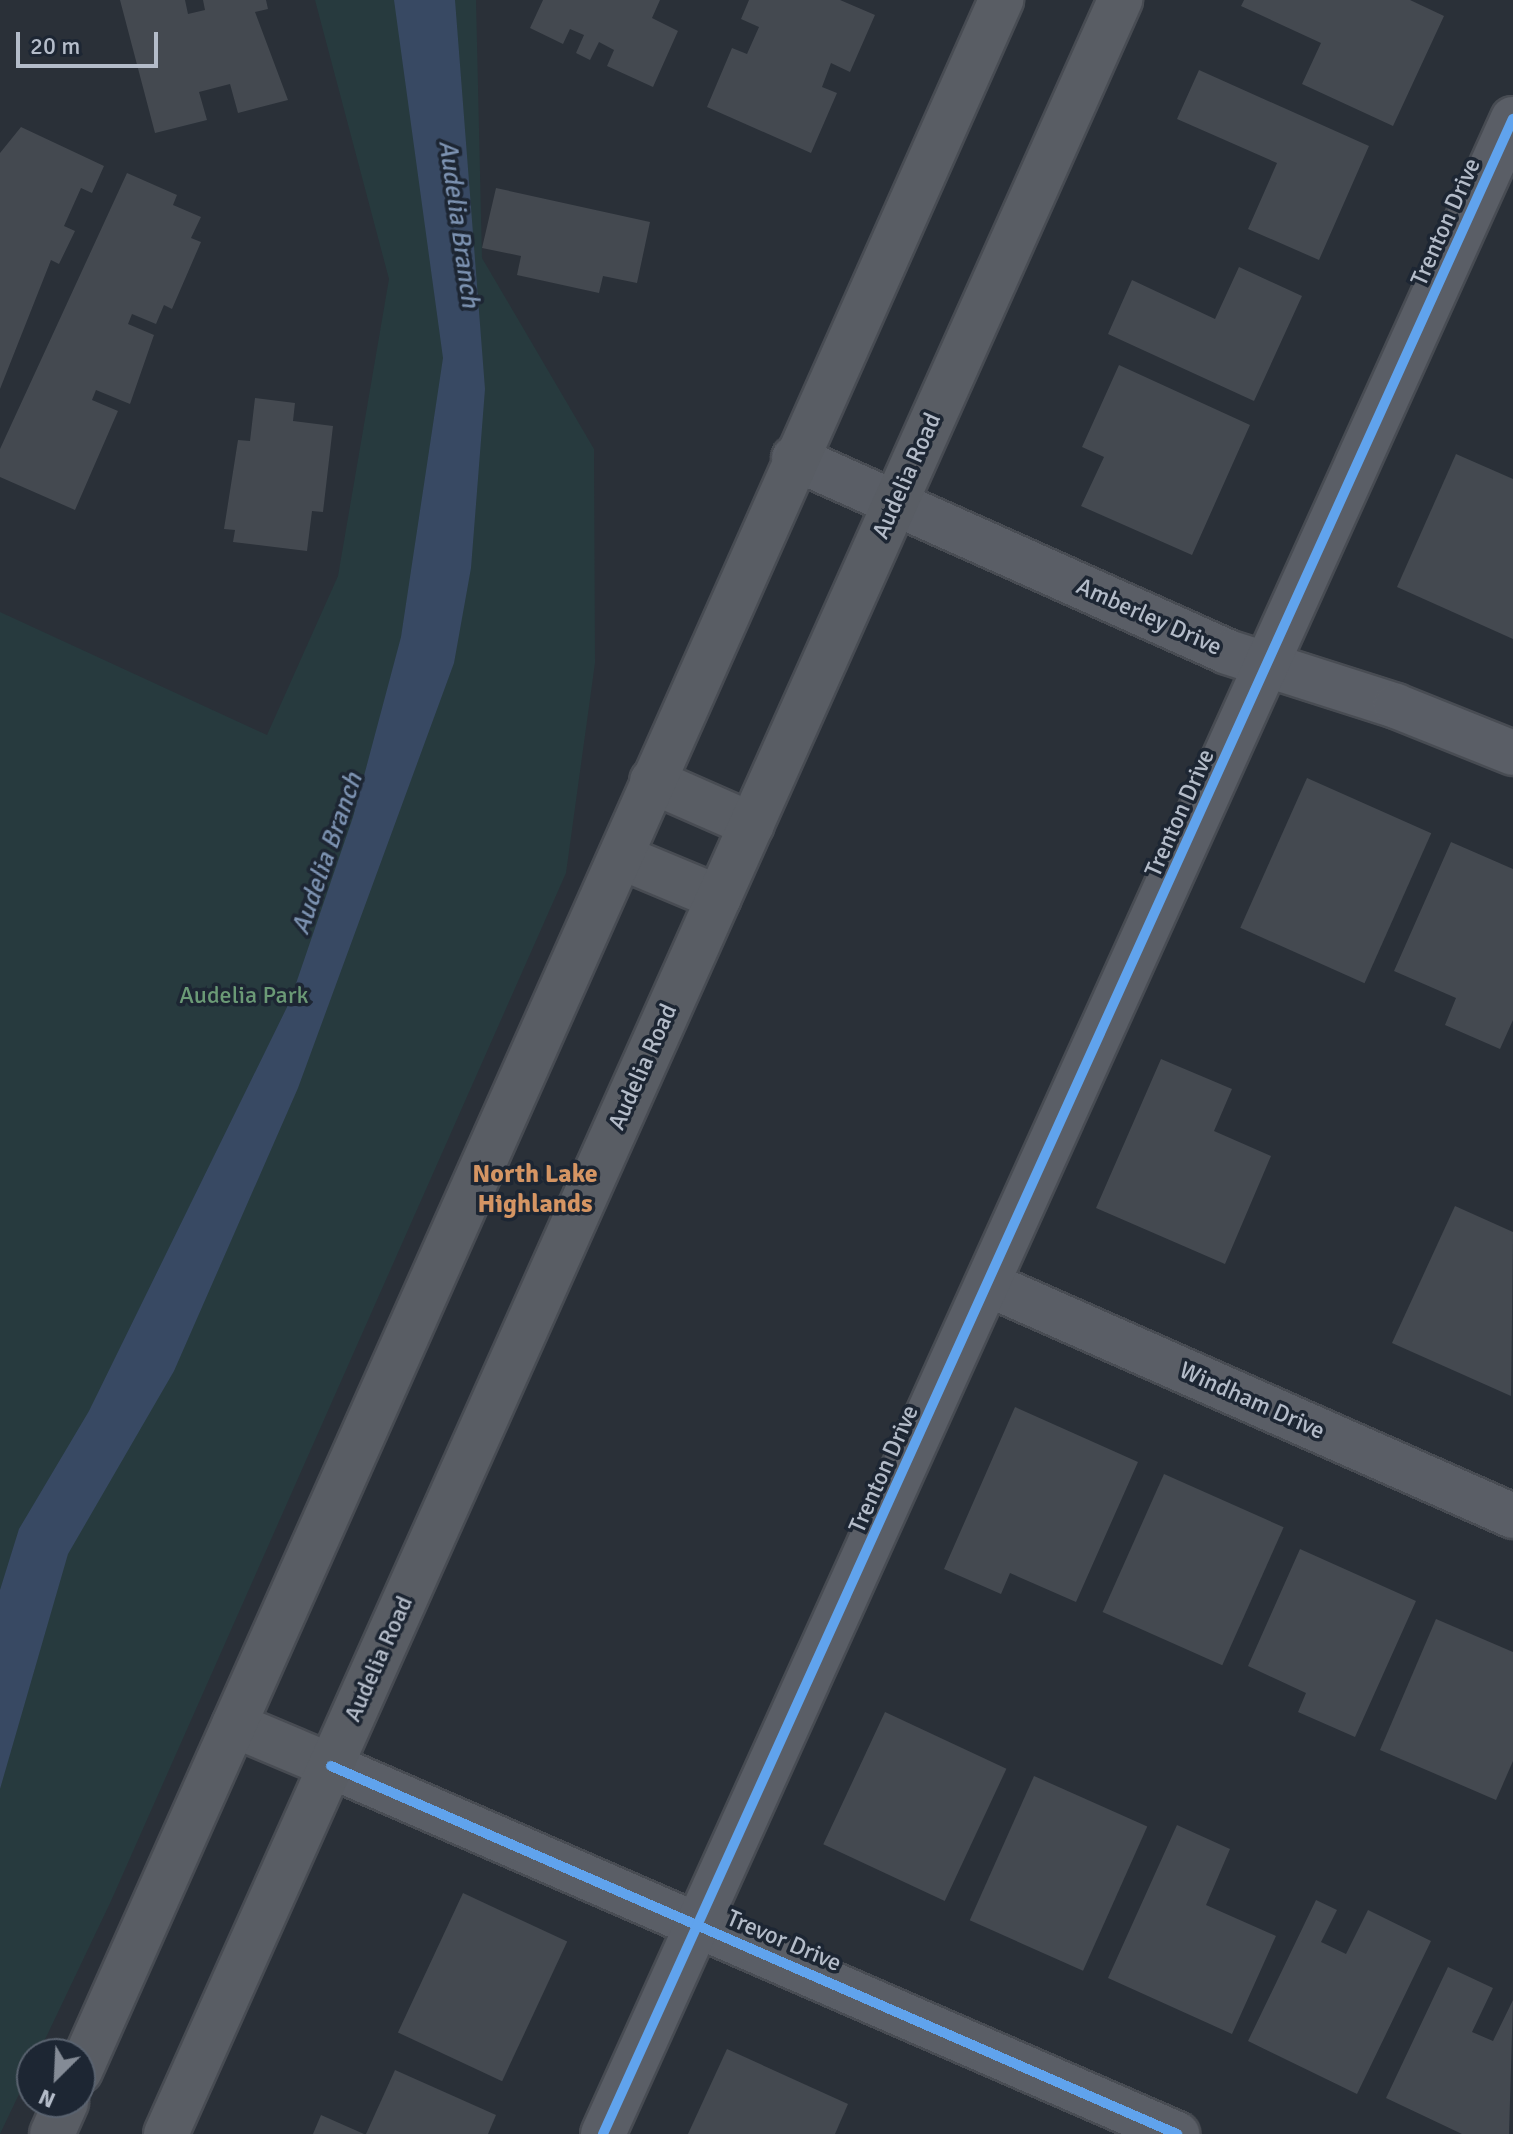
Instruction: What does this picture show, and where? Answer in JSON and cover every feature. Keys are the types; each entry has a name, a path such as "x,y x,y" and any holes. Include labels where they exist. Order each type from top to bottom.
{"main road":[{"path":"95,2038 621,857 794,458 1001,0"},
{"name":"Audelia Road","path":"166,2134 1120,0"},
{"path":"652,781 752,825"},
{"path":"621,857 719,898"},
{"path":"234,1725 331,1766"}],"street":[{"name":"Trenton Drive","path":"603,2134 695,1924 990,1285 1513,119"},
{"name":"Amberley Drive","path":"794,458 1268,666 1513,753"},
{"name":"Windham Drive","path":"990,1285 1513,1516"},
{"name":"Trevor Drive","path":"331,1766 1177,2134"}],"green space":[{"name":"Audelia Park","path":"315,0 476,0 482,258 594,449 595,663 566,873 111,1901 46,2038 16,2038 16,2100 0,2134 0,612 267,735 338,576 389,279"}],"water":[{"name":"Audelia Branch","path":"394,0 455,0 485,389 471,568 454,663 298,1088 174,1371 68,1554 0,1789 0,1590 19,1529 89,1411 290,1001 353,817 401,637 443,358"}],"building":[{"path":"120,0 185,0 188,14 205,10 203,0 266,0 268,9 255,12 288,100 238,113 230,84 199,92 207,120 155,133"},
{"path":"543,0 660,0 652,18 678,31 653,87 607,66 614,50 599,42 590,60 576,53 584,35 570,29 563,44 530,28"},
{"path":"749,0 840,0 875,15 850,72 831,63 822,87 837,93 811,153 707,107 732,48 747,54 759,27 741,19"},
{"path":"1244,0 1410,0 1444,16 1393,126 1302,84 1321,43 1241,6"},
{"path":"1199,70 1369,146 1319,260 1248,229 1277,163 1177,119"},
{"path":"21,127 104,166 92,193 81,188 64,226 75,231 59,264 51,260 0,389 0,153"},
{"path":"127,173 177,195 173,205 201,217 191,238 201,242 172,309 164,305 156,324 132,314 128,324 154,335 130,404 96,390 92,400 118,411 75,510 0,477 0,449"},
{"path":"496,188 650,222 637,283 603,276 599,293 517,275 521,256 482,248"},
{"path":"1239,267 1302,296 1254,401 1108,334 1132,280 1215,319"},
{"path":"1119,365 1250,425 1192,555 1081,506 1104,457 1082,447"},
{"path":"255,398 295,403 293,421 333,426 323,512 312,511 307,551 233,542 235,530 224,529 238,440 250,441"},
{"path":"1456,454 1513,479 1513,639 1397,587"},
{"path":"1307,778 1431,833 1365,983 1240,928"},
{"path":"1451,842 1513,869 1513,1020 1500,1049 1445,1025 1456,998 1394,971"},
{"path":"1161,1059 1232,1089 1214,1131 1271,1156 1225,1264 1096,1208"},
{"path":"1455,1206 1513,1232 1511,1396 1392,1343"},
{"path":"1015,1407 1138,1462 1076,1602 1010,1573 1001,1594 944,1569"},
{"path":"1164,1474 1284,1527 1222,1665 1103,1612"},
{"path":"1300,1549 1416,1601 1355,1737 1298,1712 1306,1693 1248,1666"},
{"path":"1436,1619 1513,1652 1513,1761 1496,1800 1380,1750"},
{"path":"885,1712 1006,1769 945,1901 823,1844"},
{"path":"1034,1776 1147,1826 1083,1971 970,1920"},
{"path":"1177,1825 1230,1849 1206,1905 1276,1936 1232,2034 1108,1978"},
{"path":"463,1893 567,1942 502,2081 398,2033"},
{"path":"1316,1900 1337,1910 1321,1942 1346,1954 1368,1910 1431,1941 1357,2094 1248,2041"},
{"path":"1448,1967 1493,1988 1472,2032 1493,2041 1513,2000 1509,2134 1462,2134 1386,2098"},
{"path":"727,2049 848,2104 835,2134 688,2134"},
{"path":"395,2070 496,2115 488,2134 366,2134"},
{"path":"321,2115 364,2134 313,2134"}],"cycle path":[{"path":"603,2134 1513,119"},
{"path":"331,1766 1177,2134"}],"district":[{"name":"North Lake Highlands","path":"535,1190"}]}
